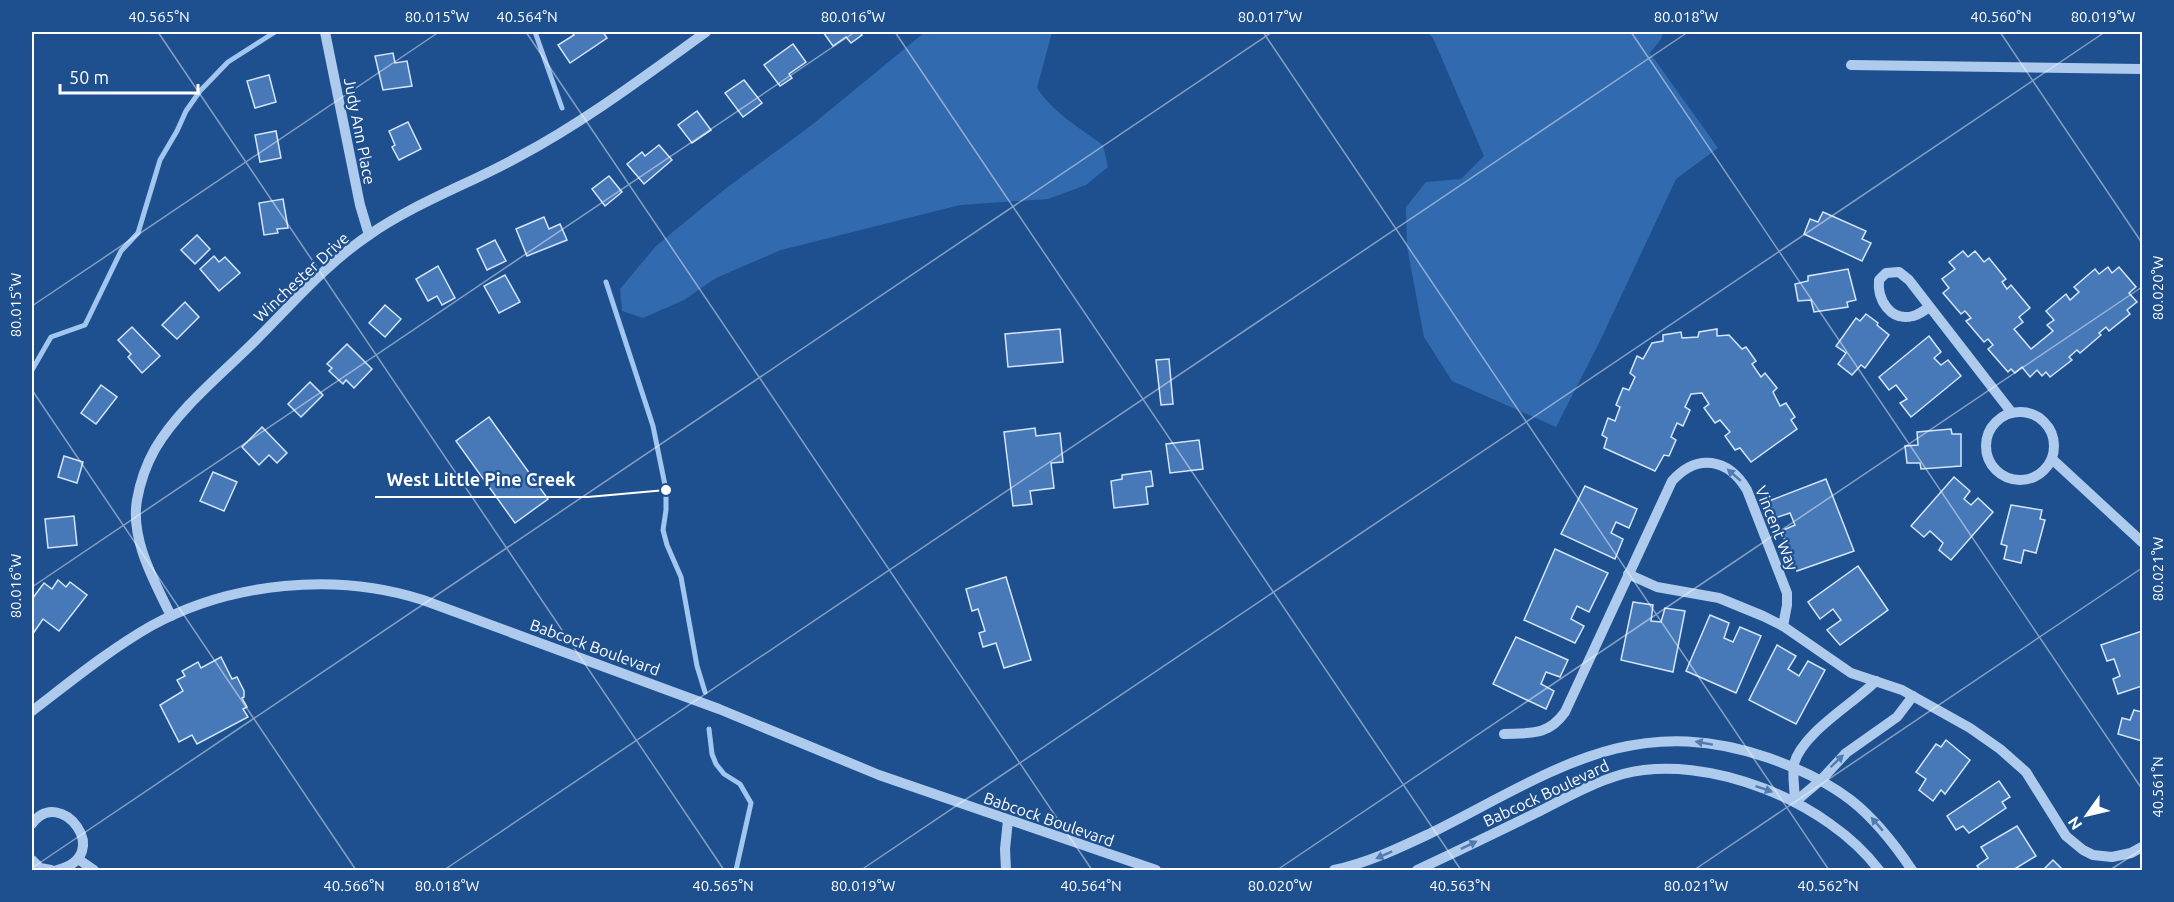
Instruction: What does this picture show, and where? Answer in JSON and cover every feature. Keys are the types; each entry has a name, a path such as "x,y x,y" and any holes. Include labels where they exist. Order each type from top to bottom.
{"street":[{"name":"Judy Ann Place","path":"325,32 360,205 369,235"},
{"name":"Winchester Drive","path":"171,616 142,546 136,516 140,487 155,449 186,409 336,262 369,235 396,218 518,158 574,126 706,32"},
{"path":"1851,65 2142,69"},
{"path":"1930,307 1909,317 1892,312 1882,303 1877,292 1879,280 1886,273 1899,272 1909,280 1930,307 2012,413"},
{"path":"2012,413 2029,413 2040,418 2048,426 2053,436 2055,448 2052,459 2038,476 2027,480 2005,477 1996,471 1989,462 1986,451 1986,440 1990,429 1997,420 2012,413"},
{"path":"2052,459 2142,542"},
{"name":"Vincent Way","path":"1504,734 1529,734 1544,731 1557,723 1565,711 1672,481 1681,471 1695,464 1706,462 1720,465 1740,479 1747,490 1787,593 1783,626"},
{"path":"1628,574 1658,587 1719,598 1783,626 1851,673 1891,684 1970,728 2015,761 2026,772 2066,836 2083,850 2093,855 2112,857 2131,853 2142,847"},
{"name":"Babcock Boulevard","path":"32,711 126,641 171,616 241,593 282,587 336,585 403,593 719,709 879,775 1156,870"},
{"path":"1795,802 1794,767 1798,754 1819,730 1876,681"},
{"path":"1795,802 1821,780 1846,753 1897,717 1913,696"},
{"name":"Babcock Boulevard","path":"1334,870 1354,866 1407,844 1586,756 1625,746 1664,741 1694,741 1753,753 1794,767 1821,780 1870,815 1887,834 1912,870"},
{"name":"Babcock Boulevard","path":"1417,870 1598,782 1643,771 1667,770 1714,775 1770,791 1795,802 1830,822 1847,835 1879,870"},
{"path":"32,824 34,820 47,814 61,814 73,820 81,832 83,845 78,859 68,868 57,870"},
{"path":"1006,870 1005,849 1008,820"},
{"path":"78,859 94,870"},
{"path":"32,860 40,868 51,870"}],"shaded area":[{"path":"925,32 1052,32 1037,88 1059,112 1103,145 1108,167 1086,185 1048,199 960,205 781,250 716,278 684,300 643,318 622,311 620,289 656,246 725,189 813,124"},
{"path":"1427,32 1663,32 1661,39 1650,53 1718,148 1676,179 1599,343 1556,427 1452,381 1424,337 1407,247 1406,207 1426,182 1461,179 1484,156 1433,38"}],"building":[{"path":"572,32 603,32 607,38 570,63 558,45 574,35"},
{"path":"823,32 860,32 862,35 851,43 846,37 833,46"},
{"path":"793,44 806,62 789,74 792,78 780,86 764,65"},
{"path":"393,53 395,63 407,61 412,86 383,90 375,56"},
{"path":"269,75 276,102 255,108 247,81"},
{"path":"744,80 762,103 743,117 725,93"},
{"path":"697,111 711,130 692,143 678,125"},
{"path":"408,122 421,149 399,160 392,147 395,145 389,131"},
{"path":"276,131 281,158 260,162 255,135"},
{"path":"659,145 672,160 644,184 627,164 642,152 645,156"},
{"path":"609,176 622,192 605,206 592,189"},
{"path":"283,199 288,228 277,229 278,233 264,235 259,203"},
{"path":"1823,212 1866,231 1862,239 1871,243 1862,261 1804,234 1810,219 1818,222"},
{"path":"544,217 549,229 560,224 567,240 527,256 516,229"},
{"path":"197,235 210,249 195,264 181,250"},
{"path":"495,240 506,261 487,270 477,249"},
{"path":"1963,251 1968,257 1975,251 1984,262 1989,258 2006,279 2002,282 2007,289 2011,285 2030,308 2019,317 2023,322 2014,329 2031,349 2053,331 2047,325 2054,320 2046,311 2066,294 2070,300 2079,292 2074,287 2095,269 2099,274 2108,267 2112,273 2119,267 2136,287 2129,293 2137,302 2127,310 2130,314 2109,331 2106,327 2099,333 2101,335 2080,353 2077,350 2069,357 2072,360 2050,377 2046,372 2042,376 2037,370 2030,377 2022,367 2015,373 2011,369 2008,372 1988,349 1993,345 1988,339 1984,342 1966,321 1971,318 1965,311 1961,314 1943,293 1949,288 1942,279 1955,269 1949,262"},
{"path":"214,256 219,262 225,257 240,273 219,291 200,269"},
{"path":"438,266 455,298 442,305 437,296 428,301 416,279"},
{"path":"1848,269 1856,300 1847,302 1848,307 1814,312 1811,300 1798,301 1795,284 1808,281 1808,276"},
{"path":"505,275 520,302 499,313 484,286"},
{"path":"185,302 199,317 177,339 162,325"},
{"path":"385,305 401,319 385,337 369,323"},
{"path":"1866,314 1889,335 1865,368 1861,365 1852,375 1838,364 1846,353 1836,346 1856,318 1860,321"},
{"path":"132,327 160,356 142,373 128,357 131,354 118,340"},
{"path":"1060,329 1063,362 1008,367 1005,334"},
{"path":"1717,329 1717,336 1729,335 1742,349 1746,347 1756,361 1752,364 1761,377 1765,373 1777,388 1773,392 1780,406 1786,403 1795,417 1791,420 1797,429 1751,462 1740,448 1735,450 1725,436 1730,432 1720,420 1715,423 1704,408 1709,404 1702,393 1691,394 1685,407 1690,410 1683,426 1677,423 1671,437 1676,440 1669,456 1664,455 1655,471 1604,448 1607,438 1602,435 1608,418 1615,421 1620,407 1616,405 1623,388 1629,390 1635,377 1630,373 1637,356 1643,359 1652,343 1663,341 1663,335 1681,332 1682,338 1698,337 1699,332"},
{"path":"1929,336 1941,352 1934,358 1941,365 1948,360 1961,376 1911,417 1900,403 1907,399 1896,385 1889,390 1879,377"},
{"path":"347,344 372,369 354,388 346,380 343,384 329,371 332,368 327,364"},
{"path":"1169,359 1173,404 1161,405 1156,360"},
{"path":"310,382 323,395 301,417 288,404"},
{"path":"101,385 117,397 96,424 81,413"},
{"path":"489,417 548,499 515,523 456,441"},
{"path":"262,427 287,453 277,463 269,455 259,465 242,447"},
{"path":"1035,428 1036,436 1060,433 1063,462 1051,463 1054,488 1030,491 1032,504 1013,506 1004,432"},
{"path":"1951,429 1952,434 1961,434 1961,466 1921,469 1920,463 1907,463 1905,446 1918,445 1917,432"},
{"path":"1199,440 1203,469 1170,473 1166,444"},
{"path":"64,456 83,462 77,483 58,477"},
{"path":"1151,471 1153,486 1146,487 1148,504 1114,508 1111,481 1122,479 1122,475"},
{"path":"213,472 237,482 224,511 200,501"},
{"path":"1954,477 1970,491 1964,499 1971,505 1978,498 1993,512 1951,560 1939,550 1943,543 1930,531 1924,537 1911,526"},
{"path":"1826,479 1854,551 1797,571 1781,531 1795,525 1790,513 1775,518 1769,501"},
{"path":"1585,486 1637,509 1629,528 1616,522 1611,533 1623,539 1615,559 1561,534"},
{"path":"2011,505 2042,510 2040,519 2045,520 2036,553 2024,550 2021,563 2004,559 2007,546 2001,544"},
{"path":"74,516 77,545 48,548 45,519"},
{"path":"1555,549 1608,573 1589,612 1577,606 1571,619 1584,626 1575,643 1524,620"},
{"path":"1858,566 1888,610 1840,645 1827,630 1841,620 1833,609 1820,619 1808,602"},
{"path":"1006,577 1031,660 1004,668 996,643 983,647 979,633 985,631 978,609 972,611 966,589"},
{"path":"58,580 66,587 70,582 87,595 59,631 43,619 32,635 32,599 44,583 52,589"},
{"path":"1633,602 1653,605 1651,621 1661,622 1665,608 1685,611 1673,672 1621,660"},
{"path":"1710,615 1729,623 1724,638 1733,642 1740,627 1761,636 1736,693 1686,671"},
{"path":"2142,631 2142,686 2118,694 2113,679 2120,676 2114,659 2107,661 2101,645"},
{"path":"1516,637 1568,660 1560,677 1546,672 1541,684 1554,691 1546,709 1493,684"},
{"path":"1777,645 1796,656 1788,669 1799,676 1808,661 1825,670 1796,724 1749,700"},
{"path":"221,657 232,679 237,677 244,691 242,698 247,707 243,709 248,717 197,744 192,735 179,742 160,705 183,691 177,680 185,676 182,671 198,662 201,668"},
{"path":"2134,710 2142,712 2142,741 2118,734 2122,718 2130,720"},
{"path":"1946,740 1970,760 1945,794 1941,790 1933,801 1919,790 1926,779 1916,772 1936,744 1941,747"},
{"path":"1999,781 2010,797 2002,802 2006,808 1969,833 1963,826 1956,830 1947,816"},
{"path":"2017,826 2036,856 2013,870 1980,870 1977,866 1988,858 1981,847"},
{"path":"2053,860 2063,870 2043,870"}],"waterway":[{"path":"32,370 51,337 85,325 121,251 138,233 160,160 186,111 200,91 228,62 275,32"},
{"path":"535,32 562,108"},
{"path":"606,282 653,426 666,490 663,530 681,577 697,666 705,692"},
{"path":"709,729 712,754 716,764 724,774 740,784 751,803 736,870"}],"place":[{"name":"West Little Pine Creek","path":"666,490"}]}
